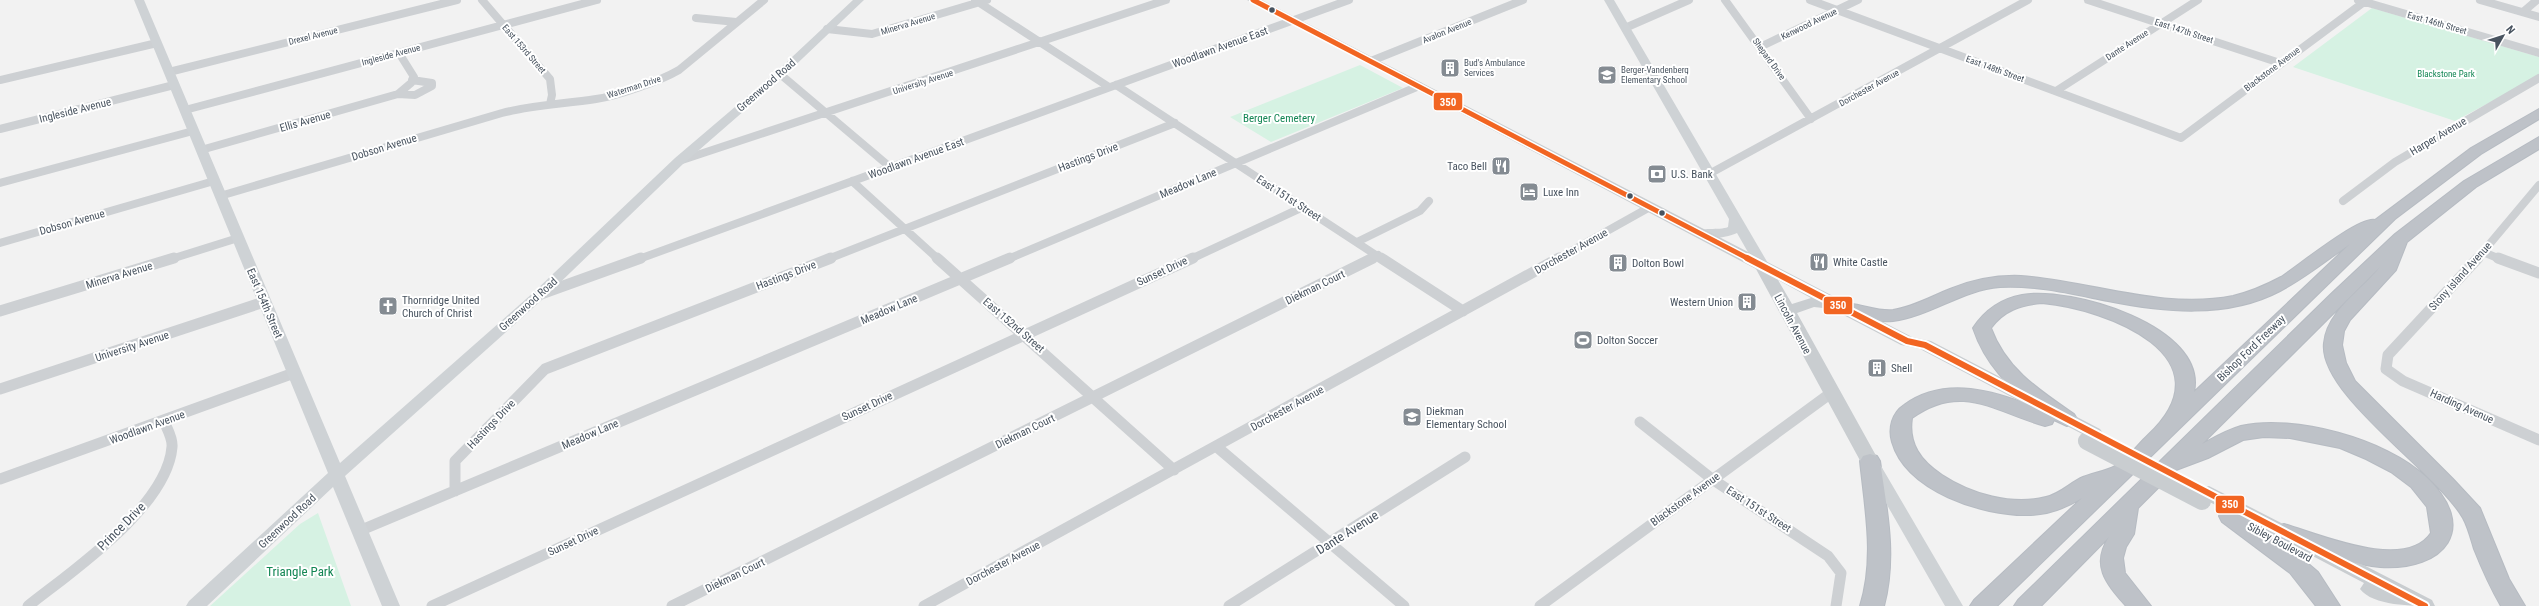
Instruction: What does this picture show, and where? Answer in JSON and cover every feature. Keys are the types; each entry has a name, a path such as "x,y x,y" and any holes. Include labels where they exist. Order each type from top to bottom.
{"highway":[{"name":"Bishop Ford Freeway","path":"1982,606 2388,216 2476,151 2539,113"},
{"path":"2026,606 2337,298 2400,238 2470,184 2539,142"},
{"path":"1840,306 1894,315 1917,308 1972,285 2024,281 2162,305 2215,305 2258,295 2281,284 2353,233 2388,216"},
{"path":"2400,238 2390,265 2336,326 2332,353 2337,369 2347,384 2446,484 2472,514 2498,582 2513,606"},
{"path":"2067,419 2023,388 1998,364 1986,345 1982,328 1990,315 2004,306 2024,300 2044,298 2073,302 2120,316 2159,339 2180,360 2186,383 2184,392 2178,402 2170,426"},
{"path":"2045,419 1997,401 1967,393 1948,394 1926,398 1914,405 1902,415 1901,430 1903,445 1913,462 1933,478 1980,502 2001,507 2024,508 2046,505 2064,500 2088,484 2121,471"},
{"path":"2169,466 2242,433 2271,430 2297,431 2334,438 2370,452 2393,465 2416,481 2433,498 2441,518 2442,534 2432,548 2409,557 2377,559 2284,532"},
{"path":"1870,461 1880,540 1877,593 1872,606"},
{"path":"2128,506 2123,534 2115,546 2112,558 2114,576 2138,606"},
{"path":"2230,516 2292,561 2322,593 2328,606"}],"main road":[{"path":"1253,0 1907,341 1925,345 2067,419 2091,437"},
{"name":"Lincoln Avenue","path":"1762,265 1831,394 1870,461"},
{"path":"1787,311 1813,302 1840,306"},
{"name":"Sibley Boulevard","path":"1907,341 1921,354 2045,419 2091,437 2205,497 2284,532 2425,606"},
{"name":"Sibley Boulevard","path":"2205,497 2230,516 2401,606"}],"street":[{"name":"East 154th Street","path":"139,0 391,606"},
{"name":"Drexel Avenue","path":"172,78 458,0"},
{"name":"East 153rd Street","path":"482,0 550,79 552,95 550,104"},
{"name":"Ingleside Avenue","path":"185,110 597,0"},
{"name":"Waterman Drive","path":"550,104 597,99 667,77 679,70 764,0"},
{"name":"Greenwood Road","path":"195,606 336,475 539,295 679,161 780,74 859,0"},
{"name":"Minerva Avenue","path":"827,30 872,34 977,1 987,0"},
{"name":"University Avenue","path":"679,161 1041,43 1166,0"},
{"path":"1293,20 1349,0"},
{"name":"Avalon Avenue","path":"1371,61 1523,0"},
{"name":"Lincoln Avenue","path":"1609,0 1762,265"},
{"path":"1625,28 1689,0"},
{"name":"Shepard Drive","path":"1725,0 1811,119"},
{"name":"East 148th Street","path":"1810,0 2181,138"},
{"name":"Kenwood Avenue","path":"1760,47 1858,0"},
{"name":"Dorchester Avenue","path":"1709,174 1941,49 2028,0"},
{"name":"East 147th Street","path":"2088,0 2280,63"},
{"name":"Dante Avenue","path":"2056,91 2198,0"},
{"path":"2480,0 2539,16"},
{"path":"2523,12 2537,0"},
{"name":"East 151st Street","path":"977,1 1041,43 1174,123 1463,311"},
{"name":"East 146th Street","path":"2361,1 2539,53"},
{"name":"Blackstone Avenue","path":"2181,138 2361,1"},
{"path":"696,18 736,22"},
{"name":"Woodlawn Avenue East","path":"539,295 1293,20"},
{"path":"0,80 157,43"},
{"path":"398,94 415,95 432,86 432,83 428,81 412,80 413,72 400,53"},
{"path":"780,74 890,167"},
{"name":"Ingleside Avenue","path":"0,129 172,78"},
{"name":"Harper Avenue","path":"2343,201 2394,162 2539,78"},
{"name":"Ellis Avenue","path":"201,150 398,94 412,80"},
{"name":"Meadow Lane","path":"359,531 1419,86"},
{"name":"Dobson Avenue","path":"220,196 486,117 550,104"},
{"name":"Hastings Drive","path":"455,491 455,461 546,369 1174,123"},
{"path":"0,183 193,131"},
{"name":"Dobson Avenue","path":"0,243 214,181"},
{"name":"East 152nd Street","path":"852,181 1094,396 1174,470"},
{"name":"Stony Island Avenue","path":"2386,368 2388,355 2483,252 2539,185"},
{"path":"1357,242 1420,211 1429,201"},
{"name":"Sunset Drive","path":"432,606 1303,207"},
{"name":"Dorchester Avenue","path":"924,606 1217,447 1650,207"},
{"path":"1701,234 1729,232 1734,229 1735,220"},
{"name":"Minerva Avenue","path":"0,312 238,238"},
{"path":"2483,252 2539,273"},
{"name":"Diekman Court","path":"672,606 1378,255"},
{"name":"University Avenue","path":"0,389 264,302"},
{"name":"Harding Avenue","path":"2386,368 2403,381 2539,440"},
{"name":"Woodlawn Avenue","path":"0,479 294,373"},
{"name":"Blackstone Avenue","path":"1540,606 1712,479 1831,394"},
{"name":"Prince Drive","path":"28,606 110,539 138,513 155,491 167,468 172,446 164,421"},
{"name":"East 151st Street","path":"1640,422 1712,479 1828,556 1841,573 1836,606"},
{"path":"1217,447 1404,606"},
{"name":"Dante Avenue","path":"1229,606 1465,457"},
{"name":"Lincoln Avenue","path":"1870,461 1954,606"}],"green space":[{"name":"Blackstone Park","path":"2372,8 2539,57 2539,76 2455,121 2293,67"},
{"name":"Berger Cemetery","path":"1360,65 1403,88 1271,142 1230,117"},
{"name":"Triangle Park","path":"318,513 351,606 210,606 300,524"}],"transit line":[{"name":"350","path":"1253,0 1907,341 1925,345 2425,606"}],"place":[{"name":"Bud's Ambulance Services","path":"1450,68"},
{"name":"Berger-Vandenberg Elementary School","path":"1607,75"},
{"name":"Taco Bell","path":"1501,166"},
{"name":"U.S. Bank","path":"1657,174"},
{"name":"Luxe Inn","path":"1529,192"},
{"name":"White Castle","path":"1819,262"},
{"name":"Dolton Bowl","path":"1618,263"},
{"name":"Western Union","path":"1747,302"},
{"name":"Thornridge United Church of Christ","path":"388,306"},
{"name":"Dolton Soccer","path":"1583,340"},
{"name":"Shell","path":"1877,368"},
{"name":"Diekman Elementary School","path":"1412,417"}]}
